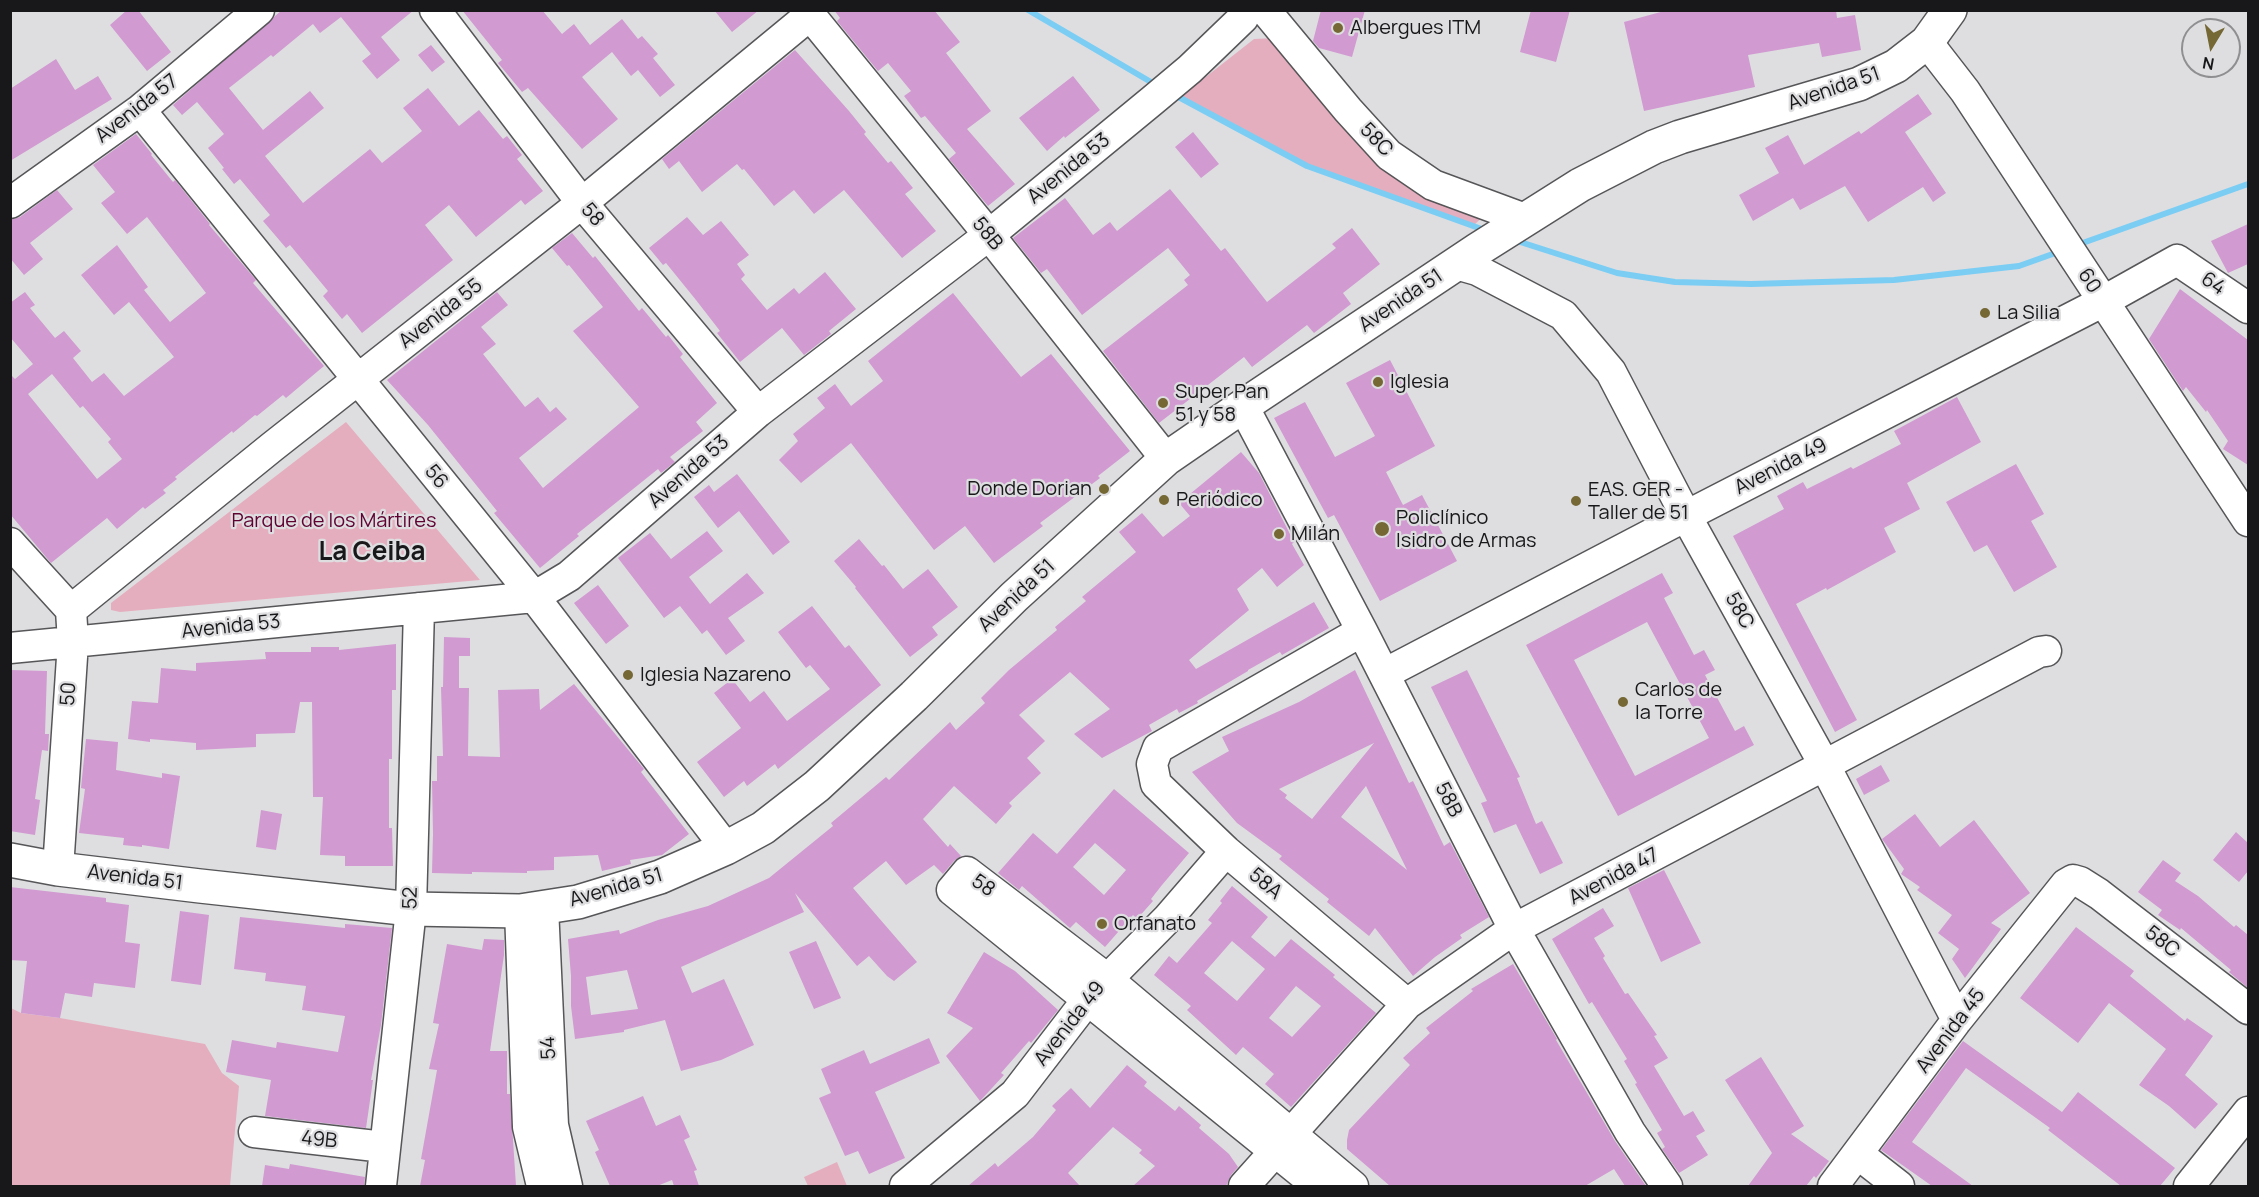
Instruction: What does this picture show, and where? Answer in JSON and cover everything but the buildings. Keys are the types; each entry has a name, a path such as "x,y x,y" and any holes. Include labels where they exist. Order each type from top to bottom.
{"main road":[{"name":"Avenida 51","path":"10,860 58,869 411,909 531,909 578,902 660,877 726,848 763,828 817,786 914,696 1014,597 1166,459 1243,406 1466,257 1580,185 1654,147 1690,134 1859,84 1896,66 1927,42 1950,10"}],"street":[{"name":"Avenida 57","path":"10,203 140,110 259,10"},
{"name":"58","path":"435,10 582,203 758,412"},
{"name":"Avenida 53","path":"10,648 534,597 569,576 758,412 989,235 1153,100 1190,69 1243,18 1247,10"},
{"name":"58C","path":"1265,10 1348,110 1389,155 1433,185 1525,219"},
{"name":"Avenida 55","path":"71,610 582,203 808,13"},
{"name":"58B","path":"808,13 989,235 1166,459"},
{"name":"60","path":"1927,42 1965,91 2248,521"},
{"name":"56","path":"140,110 534,597 726,848"},
{"name":"58C","path":"1466,257 1477,270 1563,315 1611,372 1686,516 1825,766 1957,1020"},
{"name":"Avenida 49","path":"1384,674 2102,302 2177,260"},
{"name":"64","path":"2177,260 2248,308"},
{"name":"58B","path":"1243,406 1362,631 1514,929 1630,1132 1667,1186"},
{"path":"10,543 71,610"},
{"name":"52","path":"381,1186 411,909 419,608"},
{"name":"50","path":"58,869 73,642 71,610"},
{"name":"58A","path":"1362,631 1158,748 1152,764 1156,784 1226,851 1407,1005"},
{"name":"Avenida 47","path":"1244,1186 1407,1005 1514,929 2039,652 2046,651"},
{"name":"Avenida 49","path":"904,1186 1015,1094 1097,989 1168,918 1226,851"},
{"name":"58C","path":"2073,880 2099,894 2248,1009"},
{"name":"Avenida 45","path":"1833,1186 1957,1020 2066,884 2073,880"},
{"name":"54","path":"531,909 528,1127 542,1186"},
{"name":"54","path":"531,909 553,1125 567,1186"},
{"path":"1097,989 1283,1144 1353,1186"},
{"path":"2189,1186 2248,1112"},
{"name":"49B","path":"254,1132 384,1147"},
{"path":"1283,1144 1318,1186"},
{"path":"1858,1154 1899,1186"}],"green space":[{"path":"1275,38 1317,93 1489,211 1473,226 1307,166 1179,98 1254,39"},
{"name":"Parque de los Mártires","path":"346,422 480,580 120,612 111,610 111,603"},
{"path":"11,1008 21,1013 205,1044 222,1073 239,1086 230,1186 11,1186"},
{"path":"837,1162 847,1186 808,1186 804,1177"}],"waterway":[{"path":"1028,10 1156,85"},
{"path":"1173,94 1307,166 1487,231"},
{"path":"2077,245 2248,184"},
{"path":"1514,240 1617,273 1675,282 1751,284 1894,280 2019,266 2061,251"}],"place":[{"name":"Albergues ITM","path":"1338,28"},
{"name":"La Silia","path":"1985,313"},
{"name":"Iglesia","path":"1378,382"},
{"name":"Super Pan 51 y 58","path":"1163,403"},
{"name":"Donde Dorian","path":"1104,489"},
{"name":"Periódico","path":"1164,500"},
{"name":"EAS. GER - Taller de 51","path":"1576,501"},
{"name":"Policlínico Isidro de Armas","path":"1382,529"},
{"name":"Milán","path":"1279,534"},
{"name":"Iglesia Nazareno","path":"628,675"},
{"name":"Carlos de la Torre","path":"1623,702"},
{"name":"Orfanato","path":"1102,924"}],"district":[{"name":"La Ceiba","path":"372,553"}]}
